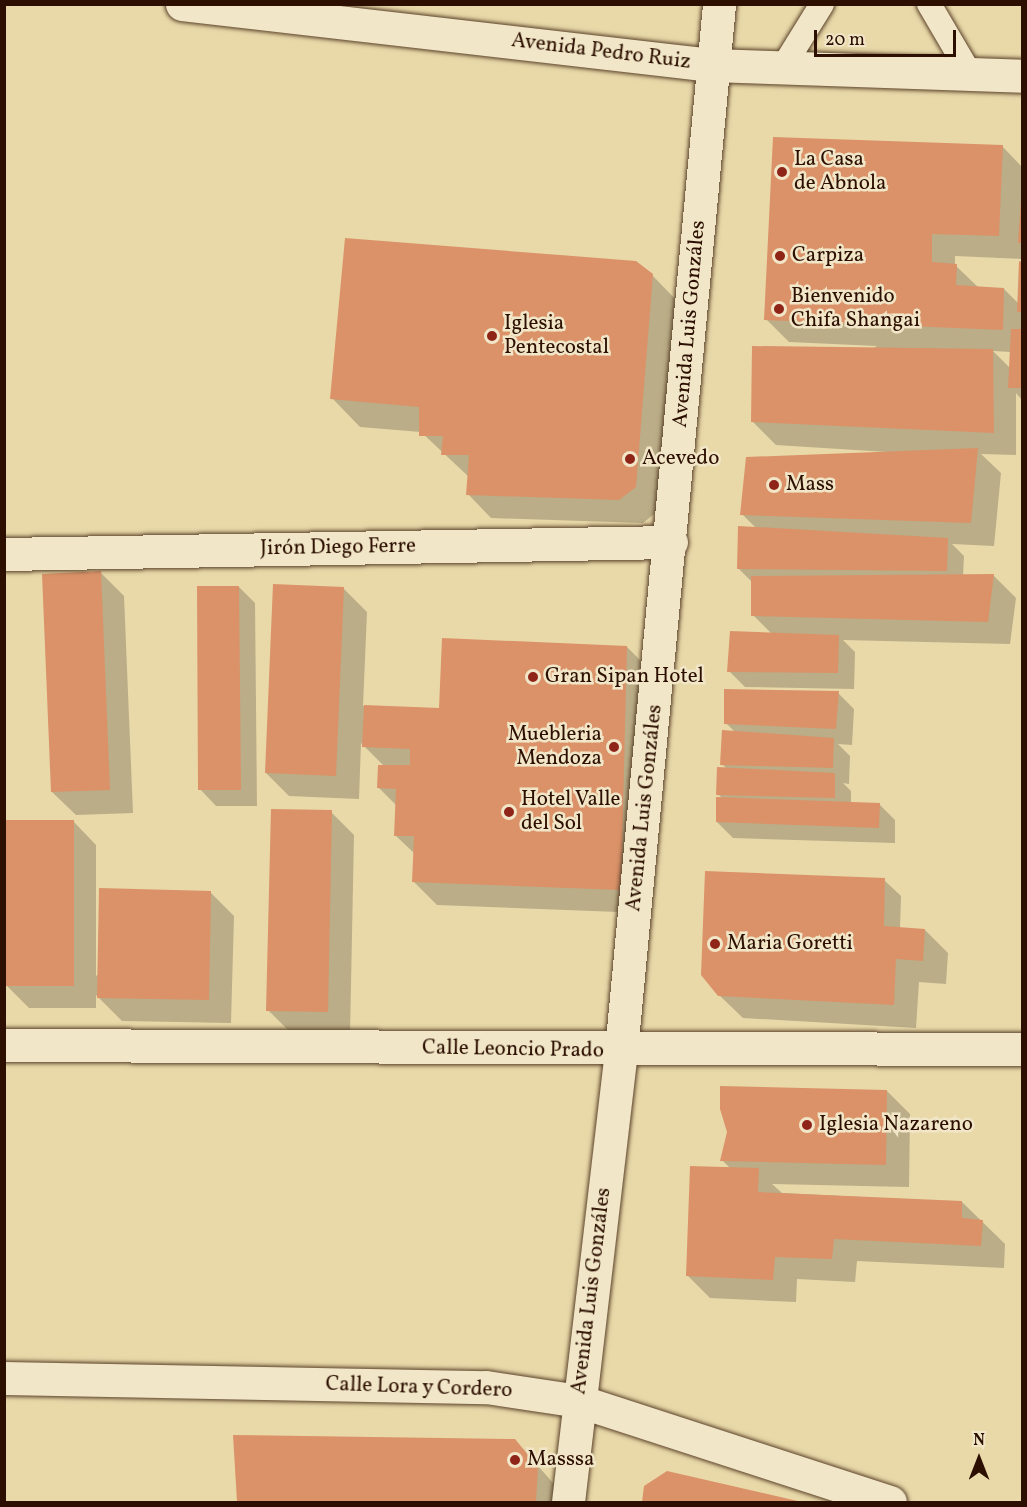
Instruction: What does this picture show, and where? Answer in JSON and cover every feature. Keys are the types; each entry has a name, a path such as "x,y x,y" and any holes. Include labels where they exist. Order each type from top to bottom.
{"street":[{"name":"Avenida Pedro Ruiz","path":"182,4 237,8 712,65 1023,76"},
{"name":"Avenida Luis Gonzáles","path":"568,1503 621,1051 671,542 719,4"},
{"name":"Jirón Diego Ferre","path":"4,554 671,542"},
{"name":"Calle Leoncio Prado","path":"4,1044 621,1051 1023,1049"},
{"name":"Calle Lora y Cordero","path":"4,1378 486,1387 579,1401 890,1503"}],"lane":[{"path":"783,68 822,4"},
{"path":"929,4 970,74"}],"building":[{"path":"773,137 1003,145 999,236 932,234 932,262 957,264 956,285 1004,288 1003,330 764,320"},
{"path":"1021,199 1022,243 1018,243"},
{"name":"Iglesia Pentecostal","path":"345,238 636,261 653,274 636,487 619,500 466,495 469,455 441,455 443,436 419,436 419,407 330,399"},
{"path":"1019,261 1022,262 1022,312 1017,312"},
{"path":"1011,329 1022,329 1022,388 1008,388"},
{"path":"752,346 993,349 994,433 751,422"},
{"path":"978,448 971,523 740,515 746,457"},
{"path":"738,526 948,538 947,571 737,569"},
{"path":"101,571 110,790 51,792 42,574"},
{"path":"994,574 988,622 751,616 751,576"},
{"path":"273,584 344,587 336,776 265,773"},
{"path":"197,586 239,586 241,790 198,790"},
{"path":"730,631 839,635 838,673 727,672"},
{"path":"442,638 627,646 621,890 412,882 414,836 394,836 396,789 377,788 378,765 410,765 410,749 362,747 364,705 439,708"},
{"path":"724,689 839,691 836,729 724,724"},
{"path":"722,730 834,738 833,768 720,765"},
{"path":"717,767 835,773 835,798 716,795"},
{"path":"716,797 880,803 879,828 716,822"},
{"path":"271,809 332,810 328,1012 266,1011"},
{"path":"4,820 74,820 74,986 4,986"},
{"path":"705,871 885,878 884,926 925,929 923,961 896,959 894,1005 718,996 701,975"},
{"path":"99,888 211,891 209,1000 97,998"},
{"name":"Iglesia Nazareno","path":"720,1086 887,1090 886,1165 720,1161 727,1132 720,1109"},
{"path":"690,1166 759,1168 758,1192 962,1201 962,1218 983,1220 981,1246 834,1239 832,1259 775,1257 773,1280 686,1276"},
{"path":"233,1435 515,1439 538,1467 536,1502 237,1502"},
{"path":"667,1471 802,1502 642,1502 644,1486"}],"place":[{"name":"La Casa de Abnola","path":"782,172"},
{"name":"Carpiza","path":"780,256"},
{"name":"Bienvenido Chifa Shangai","path":"779,309"},
{"name":"Iglesia Pentecostal","path":"492,336"},
{"name":"Acevedo","path":"630,459"},
{"name":"Mass","path":"774,485"},
{"name":"Gran Sipan Hotel","path":"533,677"},
{"name":"Muebleria Mendoza","path":"614,747"},
{"name":"Hotel Valle del Sol","path":"509,812"},
{"name":"Maria Goretti","path":"715,944"},
{"name":"Iglesia Nazareno","path":"807,1125"},
{"name":"Masssa","path":"515,1460"}]}
